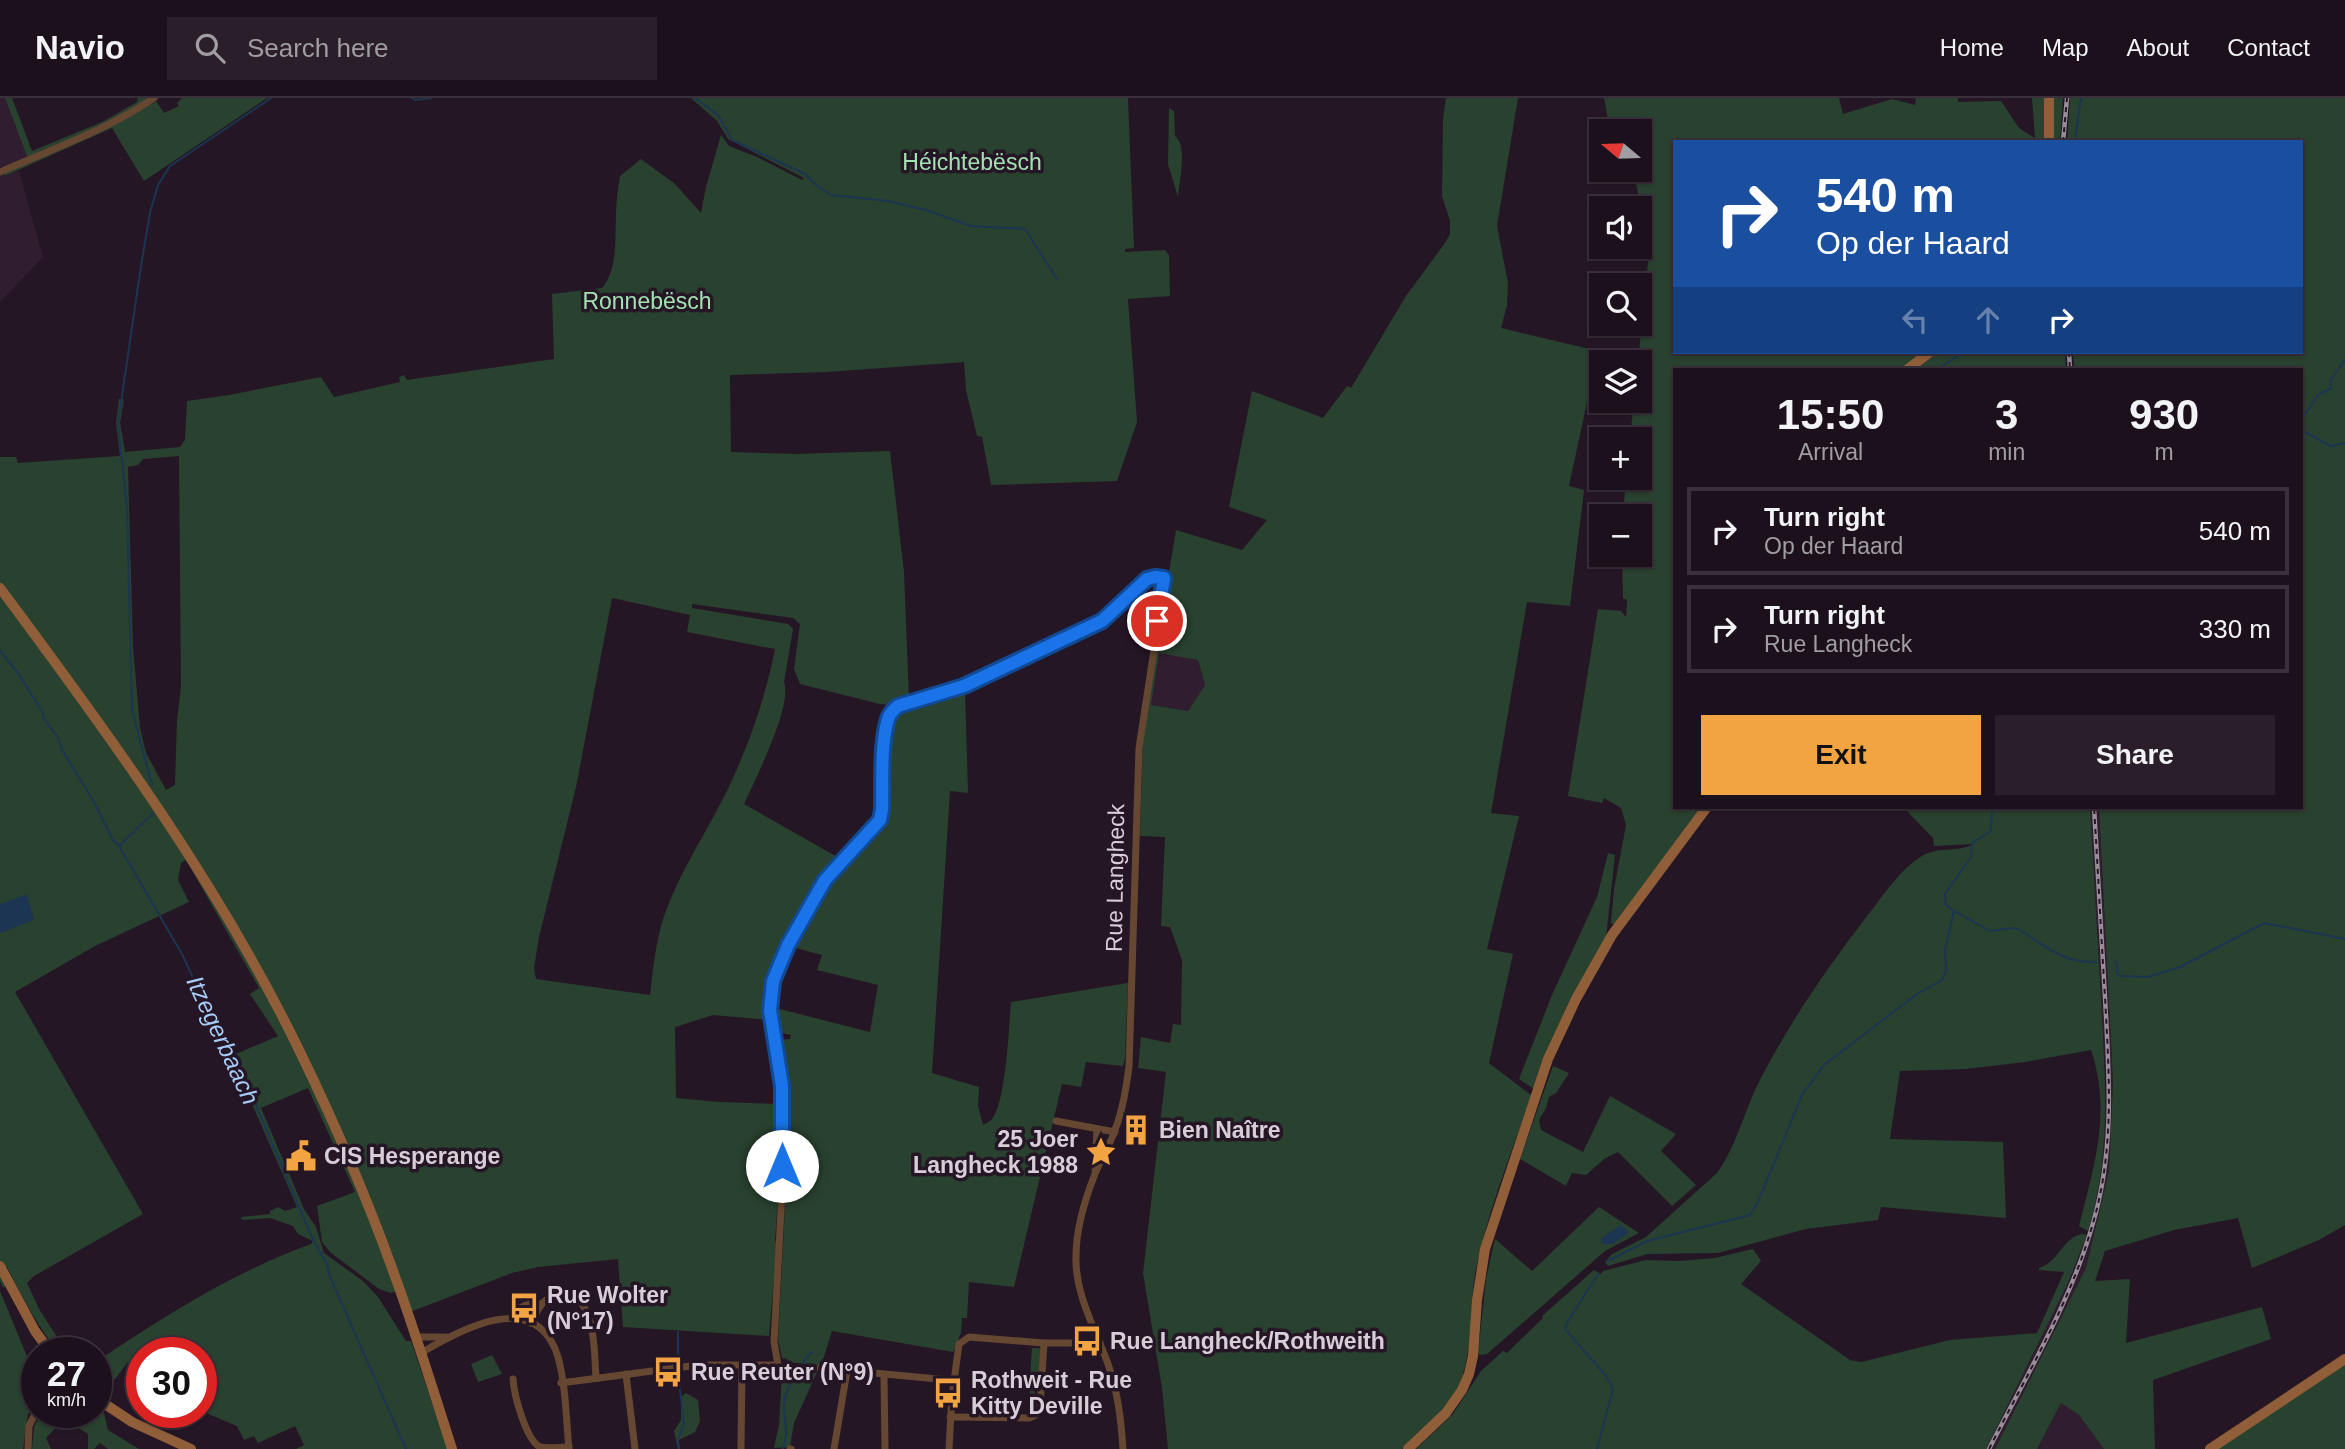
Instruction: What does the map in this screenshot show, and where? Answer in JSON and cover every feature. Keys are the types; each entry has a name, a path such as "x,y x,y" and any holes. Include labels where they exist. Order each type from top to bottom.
{"main road":[{"path":"2049,98 2049,140"},
{"path":"1909,368 1927,354"},
{"path":"0,588 154,799 245,949 301,1054 351,1164 393,1268 453,1449"},
{"path":"1408,1449 1446,1413 1469,1374 1473,1356 1478,1287 1485,1249 1558,1035 1612,935 1706,809"},
{"path":"0,1266 40,1337"},
{"path":"2210,1449 2345,1359"},
{"path":"112,1409 132,1422 191,1449"}],"street":[{"path":"0,172 101,128 154,98"},
{"name":"Rue Langheck","path":"742,1365 778,1365 774,1342 782,1192 782,1086 770,1010 771,992 782,957 825,880 880,820 885,743 891,711 898,706 964,686 1102,621 1147,579 1164,578 1139,748 1129,1066 1125,1095 1115,1132 1095,1174 1077,1232 1075,1259 1084,1305 1116,1393 1123,1449"},
{"path":"1056,1121 1115,1132"},
{"name":"Rue Langheck","path":"1095,1174 1097,1129"},
{"path":"531,1323 541,1304 548,1298 570,1295 580,1299 588,1312 596,1378"},
{"path":"511,1318 525,1305 541,1304"},
{"path":"421,1353 447,1337 490,1320 511,1318 531,1323 543,1332 559,1360 569,1448 545,1449 531,1439 513,1388 513,1379"},
{"path":"415,1337 447,1337"},
{"path":"949,1449 959,1345 963,1340 968,1337 1044,1343 1100,1343"},
{"path":"950,1417 1029,1418 1036,1415 1040,1407 1044,1343"},
{"path":"561,1383 698,1365 742,1365 741,1449"},
{"path":"820,1368 949,1380"},
{"path":"834,1449 847,1371"},
{"path":"626,1374 635,1449"},
{"path":"884,1375 885,1449"},
{"path":"28,1449 29,1428"}],"shaded area":[{"path":"0,98 5,98 28,159 6,176 19,171 43,257 0,302"},
{"path":"1159,652 1198,660 1205,685 1188,711 1151,705"},
{"path":"2090,809 2099,809 2113,1082 2109,1171 2086,1268 1995,1449 1986,1449 2082,1249 2097,1198 2103,1152 2106,1083"},
{"path":"2061,1403 2079,1415 2104,1449 2037,1449"}],"green space":[{"path":"5,98 12,98 32,151 102,122 137,102 138,98 149,98 153,104 156,101 164,113 179,106 177,103 182,98 267,98 144,181 112,128 5,176 4,170 28,159"},
{"path":"691,98 1128,98 1134,248 1125,249 1125,252 1165,250 1169,255 1170,296 1128,299 1137,422 1117,481 991,485 982,437 977,436 966,390 964,362 827,372 730,375 731,452 795,454 890,451 904,572 909,700 891,705 800,684 794,669 800,624 793,618 692,604 692,608 788,624 793,629 784,682 783,707 772,743 744,804 839,858 821,880 783,950 769,1020 713,1015 675,1027 676,1098 780,1104 777,1244 769,1336 623,1327 618,1259 538,1267 512,1273 410,1312 402,1289 391,1293 379,1289 330,1252 322,1242 317,1206 355,1192 308,1088 261,1108 304,1209 316,1227 324,1253 363,1281 378,1297 406,1341 411,1341 448,1449 296,1449 304,1445 295,1426 258,1443 254,1436 244,1440 237,1426 217,1418 217,1337 134,1337 200,1296 313,1241 298,1234 293,1226 270,1218 242,1220 241,1217 270,1214 270,1211 278,1207 285,1211 297,1207 231,1056 278,1036 250,994 259,988 186,860 181,863 178,880 189,902 95,946 15,992 143,1214 34,1276 27,1283 57,1337 47,1337 44,1333 7,1267 2,1270 6,1286 3,1288 0,1281 0,457 16,457 18,463 120,456 116,423 119,399 124,399 120,423 125,452 180,447 185,440 187,401 321,377 334,397 400,382 399,377 404,375 407,380 554,359 552,294 602,288 611,272 615,253 616,205 620,176 641,159 675,184 701,213 721,135 729,146 802,180 804,178 728,139 717,121","holes":["179,456 181,687 175,785 166,790 146,753 140,728 133,647 128,467 138,465 143,459","612,598 690,615 687,632 775,649 756,722 742,756 664,916 650,995 536,979 534,968 539,937 576,787"]},
{"path":"1446,98 1518,98 1497,226 1508,283 1507,305 1501,328 1594,350 1589,350 1589,393 1569,486 1584,490 1570,606 1527,602 1491,813 1519,816 1487,949 1513,954 1489,1063 1531,1095 1481,1247 1463,1376 1452,1399 1432,1422 1402,1449 1168,1449 1162,1388 1143,1273 1166,1072 1138,1068 1141,1037 1170,1043 1173,1024 1181,1025 1182,960 1170,927 1161,926 1165,837 1140,836 1143,728 1176,530 1242,550 1267,520 1229,507 1252,391 1323,418 1347,386 1351,388 1406,296 1450,234 1450,221 1442,196 1443,119","holes":["1159,653 1198,660 1205,685 1188,711 1151,705"]},
{"path":"1604,98 1839,98 1843,114 1892,99 1915,105 1916,98 1958,98 1958,102 2001,101 2019,128 2035,138 2032,98 2046,98 2046,140 1673,140 1673,354 2065,354 2066,368 1673,368 1673,809 1701,809 1614,925 1611,923 1614,889 1626,825 1621,808 1604,798 1602,803 1568,796 1598,609 1621,611 1626,617 1627,600 1623,598 1622,567 1652,567 1652,504 1624,504 1625,490 1652,490 1652,427 1631,427 1633,413 1652,413 1652,350 1639,350 1641,336 1652,336 1652,273 1647,273 1648,259 1652,259 1652,196 1639,196 1636,182 1652,182 1652,119 1608,119"},
{"path":"2052,98 2063,98 2060,140 2052,140"},
{"path":"2070,98 2345,98 2345,1225 2319,1240 2252,1268 2238,1218 2174,1230 2105,1251 2095,1281 2130,1279 2126,1343 2262,1307 2271,1339 2153,1380 2155,1449 2104,1449 2079,1415 2061,1403 2037,1449 1995,1449 2086,1268 2109,1171 2113,1082 2099,809 2303,809 2303,368 2074,368 2073,354 2303,354 2303,140 2067,140"},
{"path":"1169,108 1174,111 1175,136 1179,141 1182,156 1178,197 1168,164"},
{"path":"965,689 968,793 950,791 932,1073 979,1087 978,1106 983,1125 992,1119 1001,1097 1011,1002 1128,983 1123,1066 1086,1062 1081,1087 1062,1084 1014,1287 969,1282 967,1318 962,1318 961,1333 953,1352 832,1331 821,1366 787,1362 787,1359 782,1358 778,1340 786,1152 786,1114 779,1040 790,1039 791,1035 777,1032 772,1007 870,1032 878,985 817,970 822,955 789,946 830,875 878,824 890,720 895,711"},
{"path":"1905,809 2090,809 2105,1115 2101,1173 2088,1231 2079,1226 2095,1160 2100,1117 2097,1073 2091,1050 1966,1069 1900,1071 1890,1139 2003,1142 2006,1218 1881,1207 1878,1220 1806,1229 1718,1253 1647,1254 1608,1266 1605,1262 1612,1254 1646,1237 1717,1173 1734,1142 1757,1086 1796,1018 1840,952 1894,881 1914,861 1928,853 1974,844 1934,846 1933,838"},
{"path":"1608,853 1615,855 1606,938 1534,1089 1519,1079 1552,995 1597,897"},
{"path":"1553,1066 1569,1073 1556,1093 1549,1097 1539,1120 1541,1130 1583,1152 1610,1096 1676,1134 1661,1151 1696,1185 1672,1206 1618,1152 1604,1159 1586,1175 1572,1173 1566,1186 1520,1159"},
{"path":"1599,1207 1639,1233 1605,1251 1487,1354 1478,1354 1486,1279 1495,1239 1532,1271"},
{"path":"2087,1235 2068,1283 1986,1449 1416,1449 1453,1414 1481,1371 1503,1351 1507,1353 1543,1318 1542,1316 1594,1270 1601,1274 1603,1271 1646,1260 1715,1258 1753,1249 1761,1261 1741,1284 1850,1360 1861,1362 1950,1340 2037,1333 2064,1272 2039,1268 2051,1261 2075,1236"},
{"path":"0,1291 21,1342 21,1428 26,1428 23,1449 0,1449"},
{"path":"126,1342 126,1365 112,1383 112,1351"},
{"path":"1032,1348 1039,1348 1041,1351 1039,1391 1035,1391 1034,1405 1038,1406 1034,1413 1028,1415 1030,1386 1013,1384 1012,1375 1030,1376"},
{"path":"492,1355 502,1374 478,1382 471,1364"},
{"path":"2345,1363 2345,1449 2216,1449"},
{"path":"799,1366 818,1370 794,1423 790,1447 774,1448 779,1425 782,1373 786,1368"},
{"path":"686,1393 698,1400 700,1421 695,1432 679,1440 678,1449 674,1431 681,1420 681,1397"},
{"path":"34,1428 55,1428 46,1438 51,1449 32,1449"},
{"path":"78,1428 108,1428 139,1449 108,1449 100,1443 94,1449 88,1449 88,1434"}],"water":[{"path":"27,894 34,920 0,933 0,904"},
{"path":"1621,1225 1628,1231 1627,1234 1612,1244 1602,1244 1601,1238"}],"waterway":[{"path":"152,785 132,710 127,508 118,423 150,213 158,185 170,166 271,98"},
{"path":"412,98 431,98"},
{"path":"695,98 718,115 732,140 805,174 831,195 888,201 926,210 971,226 1025,229 1057,279"},
{"path":"2075,139 2081,98"},
{"path":"1940,368 1961,354"},
{"path":"2303,418 2318,395 2331,388 2330,381 2345,360"},
{"path":"2303,431 2331,446 2345,443"},
{"name":"Itzegerbaach","path":"0,651 18,673 44,719 58,737 61,748 94,802 113,840 182,954 201,995 206,998 247,1084 313,1240 327,1264 330,1277 406,1449"},
{"path":"1608,1261 1647,1241 1750,1215 1758,1202 1802,1095 1824,1065 1917,994 1942,980 1946,971 1945,950 1954,911 1946,905 1945,894 1971,857 1972,843 1991,831 1992,809"},
{"path":"119,846 153,813"},
{"path":"1954,911 1990,931 2018,929 2063,956 2073,960 2096,962"},
{"path":"2115,961 2120,976 2148,977 2180,967 2264,923 2345,939"},
{"path":"1597,1449 1613,1389 1607,1377 1565,1329 1598,1274"},
{"path":"678,1332 678,1362"},
{"path":"783,1449 787,1391 794,1376 812,1352"},
{"path":"678,1373 684,1424 677,1442 679,1449"}],"railway":[{"path":"2063,140 2067,98"},
{"path":"2069,354 2070,368"},
{"path":"1989,1449 2047,1338 2073,1281 2093,1223 2105,1167 2109,1082 2094,809"}],"place":[{"name":"Bien Naître","path":"1136,1130"},
{"name":"25 Joer Langheck 1988","path":"1101,1152"},
{"name":"CIS Hesperange","path":"301,1156"},
{"name":"Rue Wolter (N°17)","path":"524,1308"},
{"name":"Rue Langheck/Rothweith","path":"1087,1341"},
{"name":"Rue Reuter (N°9)","path":"668,1372"},
{"name":"Rothweit - Rue Kitty Deville","path":"948,1393"}],"route":[{"path":"782,1166 782,1086 770,1010 773,981 788,945 825,880 845,855 880,820 885,743 891,711 898,706 964,686 1102,621 1147,579 1155,577 1164,578 1157,621"}],"park label":[{"name":"Héichtebësch","path":"972,162"},
{"name":"Ronnebësch","path":"647,301"}]}
